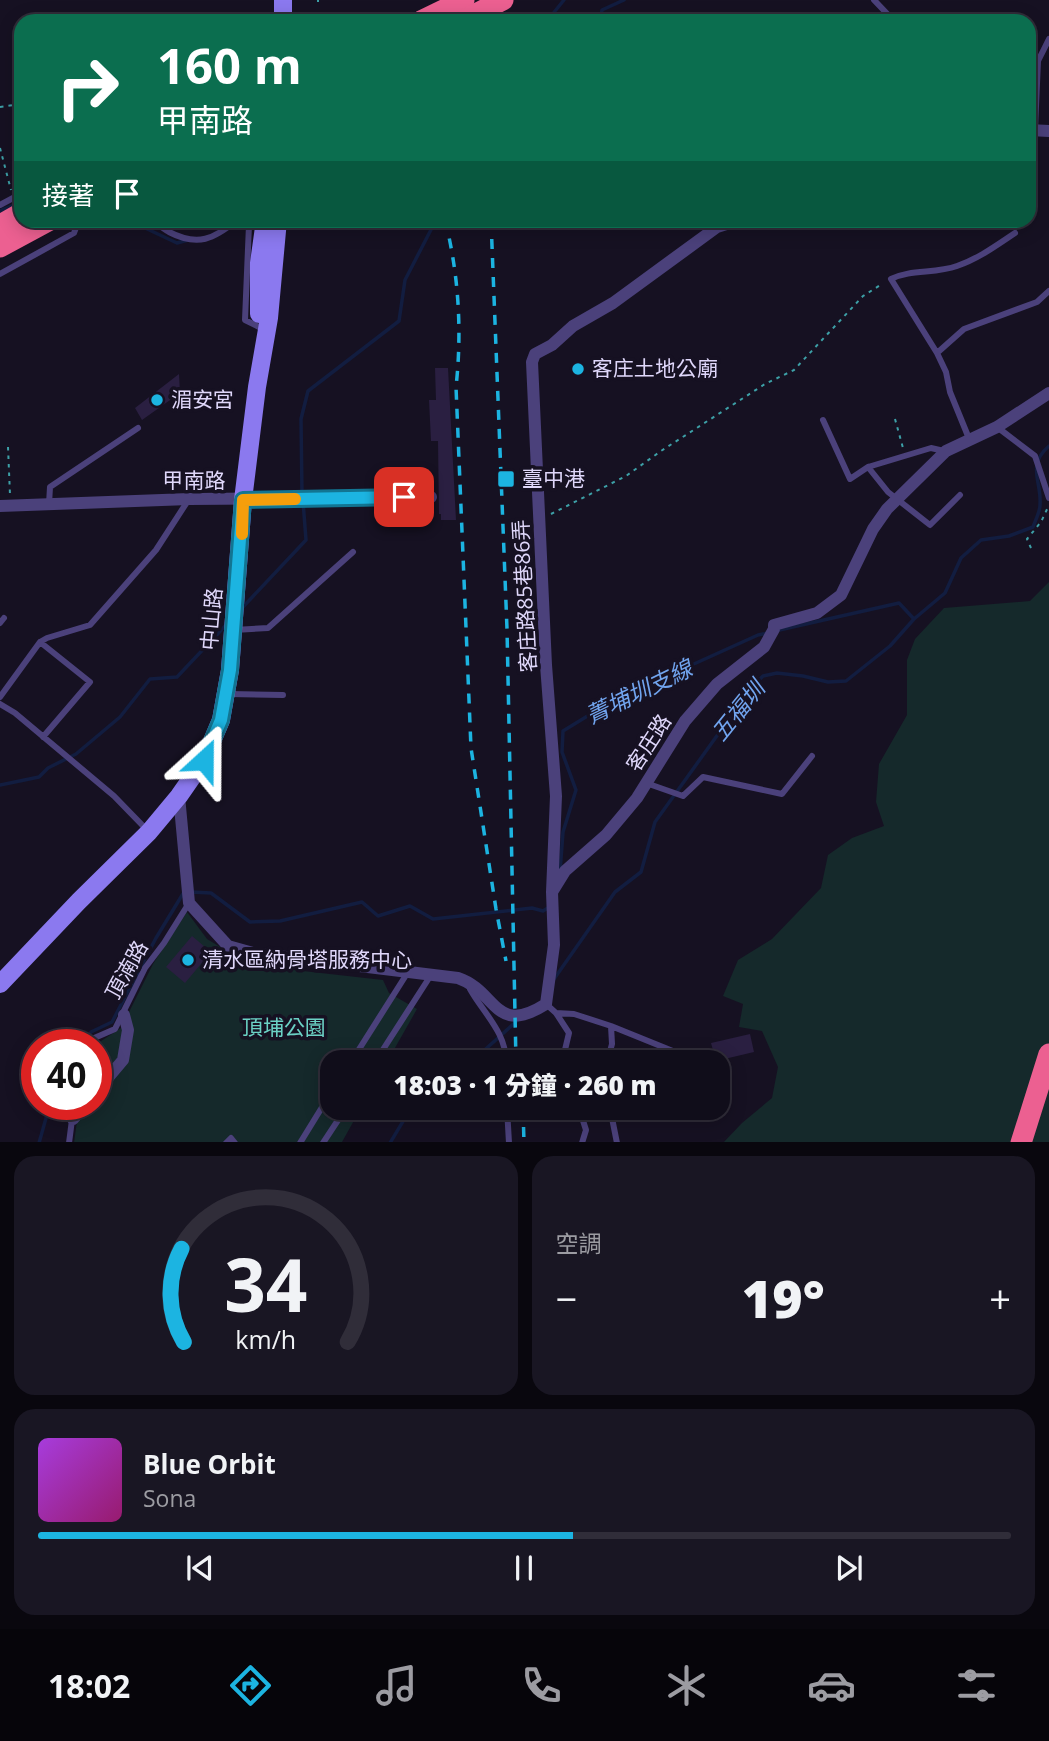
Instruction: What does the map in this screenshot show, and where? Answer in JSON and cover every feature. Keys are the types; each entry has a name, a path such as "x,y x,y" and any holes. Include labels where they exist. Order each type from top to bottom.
{"highway":[{"path":"435,14 464,0"},
{"path":"476,14 503,0"},
{"path":"0,225 14,208"},
{"path":"0,247 35,228"},
{"path":"1021,1142 1049,1054"}],"street":[{"path":"257,387 259,264 264,228"},
{"path":"257,387 269,318 277,228"},
{"name":"客庄路85巷86弄","path":"552,892 556,796 546,665 532,362 535,354 552,345 573,326 613,303 716,228"},
{"name":"中山路","path":"0,984 149,832 204,760 221,720 226,694 234,630 243,500 257,387"},
{"name":"客庄路","path":"552,892 565,870 606,835 637,798 685,721 717,684 764,647 774,625 817,612 841,595 873,529 898,498 946,451 997,427 1049,393"},
{"name":"甲南路","path":"5,506 189,499 431,497"},
{"path":"178,796 189,903 228,946 253,953 431,974 466,981 497,1009 512,1017 531,1014 551,1008 554,945 552,892"},
{"path":"112,1073 123,1060 128,1030 124,1015"}],"lane":[{"path":"874,0 887,14"},
{"path":"1036,77 1038,61 1049,39"},
{"path":"0,274 74,233 76,228"},
{"path":"163,228 194,241 216,237 227,228"},
{"path":"249,228 245,320 259,327"},
{"path":"970,441 937,353 891,279 901,274 956,267 981,256 1015,233"},
{"path":"937,353 964,329 1037,302 1049,291"},
{"path":"824,420 850,479 869,467 931,447 946,451"},
{"path":"997,427 1035,456 1049,498"},
{"path":"49,505 50,487 138,428"},
{"path":"869,467 888,492 930,525 960,495"},
{"path":"0,697 40,642 90,625 156,550 189,499"},
{"path":"234,630 268,628 353,552"},
{"path":"40,642 90,682 43,737"},
{"path":"226,694 283,695"},
{"path":"0,704 114,796 149,832"},
{"path":"646,783 683,796 703,777 782,794 813,757"},
{"name":"頂湳路","path":"112,1031 116,1029 124,1015 145,968 189,903"},
{"path":"359,1050 408,972"},
{"path":"383,1050 431,974"},
{"path":"466,981 500,1031 505,1050"},
{"path":"551,1008 611,1026 670,1050"},
{"path":"551,1008 569,1033 565,1050"},
{"path":"610,1050 611,1026"},
{"path":"301,1142 320,1110"},
{"path":"69,1142 73,1120"},
{"path":"324,1142 338,1120"},
{"path":"508,1120 509,1142"},
{"path":"582,1142 586,1130 583,1120"},
{"path":"612,1120 617,1142"}],"path":[{"path":"0,148 14,191"},
{"path":"540,519 626,477 765,384 794,370 863,296 891,279"},
{"path":"895,419 905,456"},
{"path":"5,506 8,447"},
{"path":"1031,548 1027,538 1041,522 1049,504"}],"green space":[{"path":"1049,582 1049,1142 724,1142 772,1098 778,1067 762,1031 739,1027 743,1004 723,996 738,960 772,939 821,888 828,855 852,838 884,826 876,802 879,764 907,715 907,660 915,639 944,608 1030,601"},
{"name":"頂埔公園","path":"187,912 207,939 250,965 383,980 389,993 417,1009 394,1050 320,1050 320,1120 354,1120 342,1142 74,1142 77,1120 112,1120 112,1034 121,1028 153,964"}],"building":[{"path":"435,368 448,368 456,520 441,520 439,514 438,441 431,441 429,400 436,400"},
{"name":"湄安宮","path":"179,374 180,393 142,420 135,408"},
{"name":"清水區納骨塔服務中心","path":"192,936 211,952 185,983 166,967"},
{"path":"750,1034 754,1052 730,1058 730,1050 713,1050 711,1043"}],"waterway":[{"path":"553,14 564,0"},
{"path":"601,14 602,10 624,0"},
{"path":"0,211 14,205"},
{"path":"145,228 177,243 188,240"},
{"path":"302,494 301,419 308,391 399,321 405,280 432,228"},
{"name":"五福圳","path":"554,979 615,892 641,872 655,822 752,687 763,676 777,673 828,682 846,681 890,646 914,619 945,593 961,558 981,540 1009,536 1033,527 1040,505 1038,460 1049,446"},
{"path":"242,608 306,540 303,501"},
{"name":"菁埔圳支線","path":"775,631 899,603 914,619"},
{"path":"0,785 39,777 48,768 76,754 120,717 150,679 177,677 227,624"},
{"name":"菁埔圳支線","path":"560,872 563,832 576,790 562,752 563,731 612,701 758,635 768,633"},
{"name":"菁埔圳支線","path":"97,1029 112,1022 156,938 184,892"},
{"name":"菁埔圳支線","path":"191,892 211,893 250,922 280,921 362,902 378,916 410,906 433,919 532,908 543,911 551,906"},
{"name":"五福圳","path":"485,1050 519,1019"},
{"name":"菁埔圳支線","path":"39,1142 45,1120"},
{"name":"五福圳","path":"391,1142 404,1120"}],"railway":[{"path":"482,0 483,14"},
{"path":"447,228 458,304 456,387 471,748 506,961"},
{"path":"491,228 507,629 516,1050"},
{"path":"523,1120 524,1142"}],"slow traffic":[{"path":"242,534 243,500 295,499"}],"place":[{"name":"客庄土地公廟","path":"578,369"},
{"name":"湄安宮","path":"157,400"},
{"name":"臺中港","path":"506,479"},
{"name":"清水區納骨塔服務中心","path":"188,960"}],"route":[{"path":"204,760 221,720 230,670 243,500 404,497"}]}
